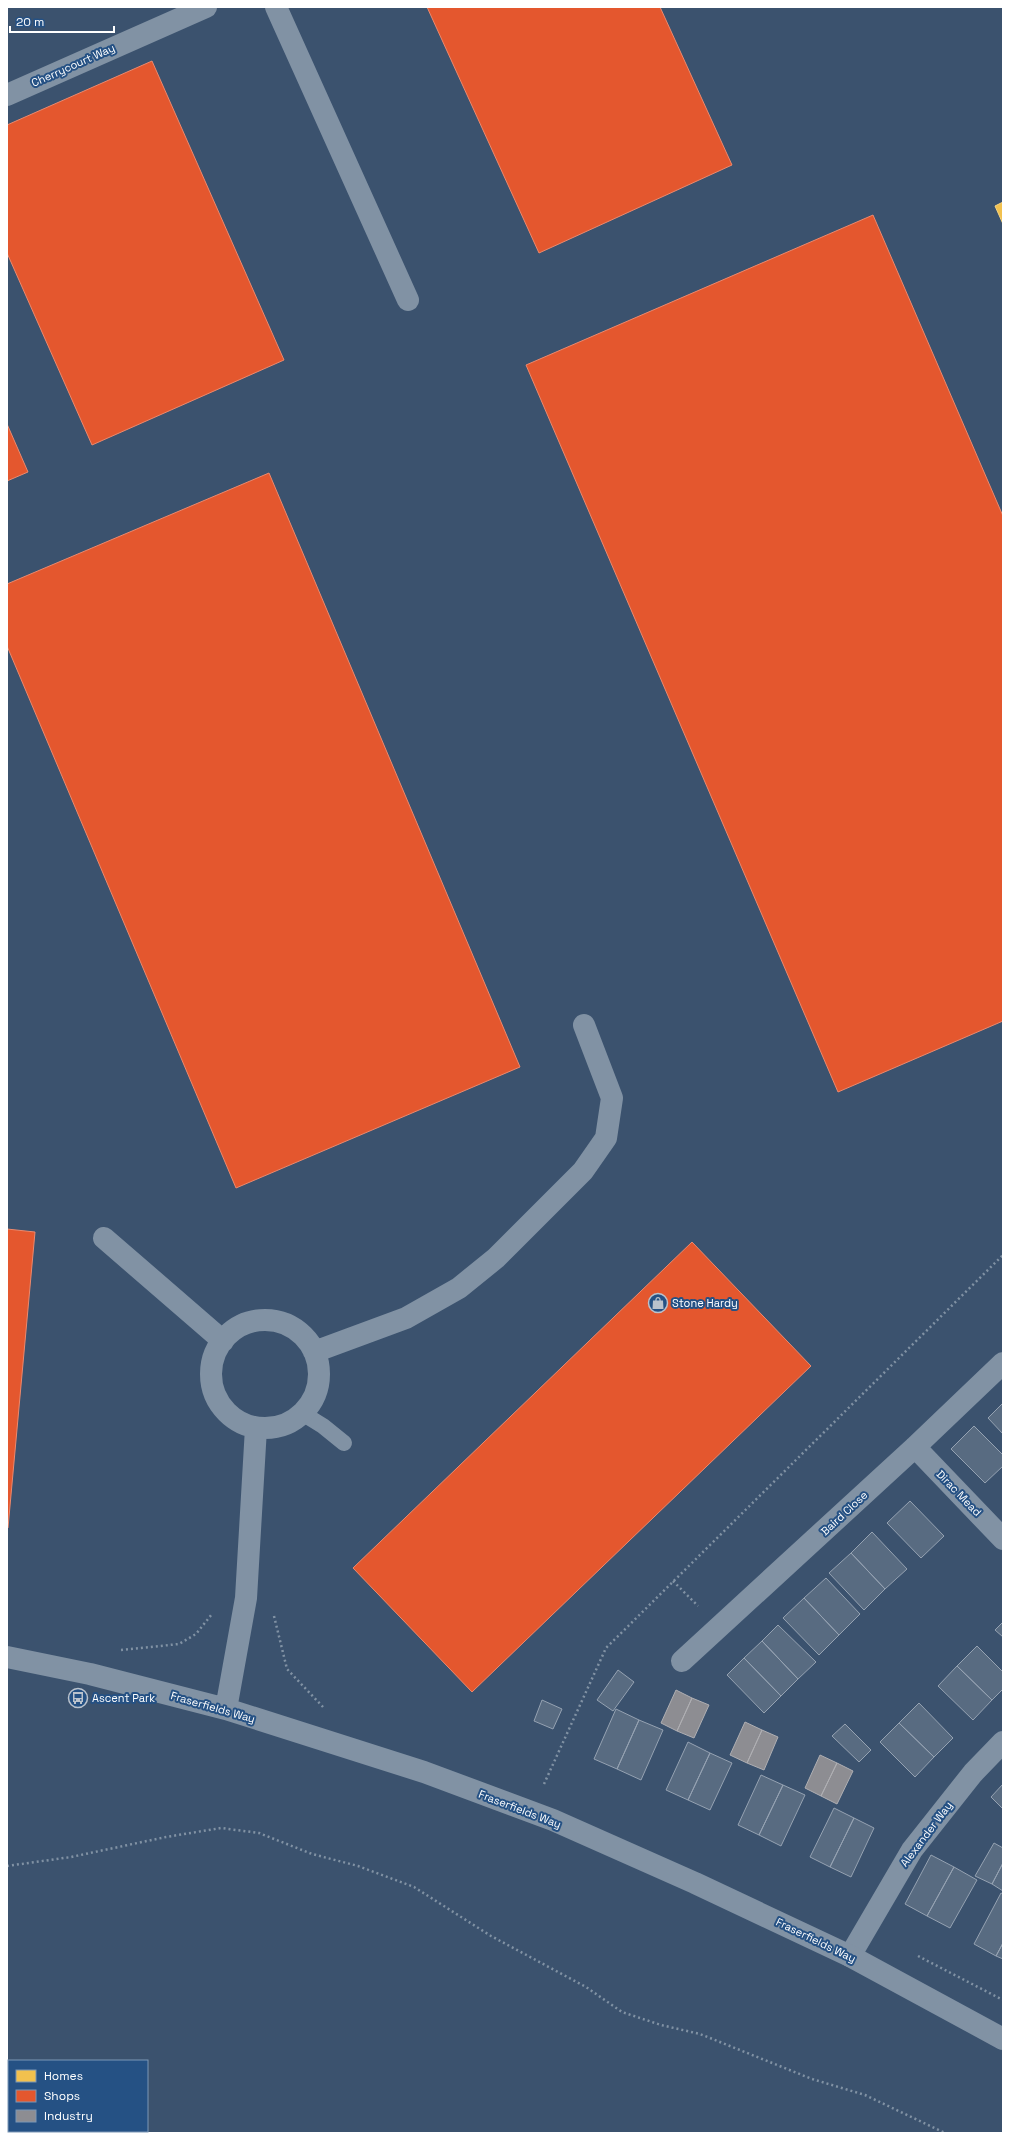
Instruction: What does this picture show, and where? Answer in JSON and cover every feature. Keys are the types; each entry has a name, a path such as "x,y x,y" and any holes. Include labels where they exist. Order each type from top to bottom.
{"street":[{"name":"Cherrycourt Way","path":"7,94 206,7"},
{"path":"276,7 408,300"},
{"path":"314,1352 406,1318 459,1288 496,1258 583,1171 606,1138 612,1098 584,1025"},
{"path":"104,1238 223,1341"},
{"path":"264,1320 279,1322 294,1329 306,1339 314,1352 319,1369 318,1385 312,1401 302,1414 288,1423 273,1428 256,1428 239,1422 224,1410 214,1394 211,1376 214,1357 223,1341 234,1330 248,1323 264,1320"},
{"name":"Baird Close","path":"682,1661 915,1447 1003,1363"},
{"path":"226,1709 245,1610 256,1428"},
{"name":"Dirac Mead","path":"915,1447 1003,1539"},
{"name":"Fraserfields Way","path":"7,1657 90,1674 226,1709 424,1772 553,1820 695,1883 850,1956 1003,2040"},
{"name":"Alexander Way","path":"850,1956 912,1850 973,1773 1003,1742"}],"lane":[{"path":"302,1414 323,1426 344,1443"}],"path":[{"path":"543,1787 606,1648 1003,1255"},
{"path":"673,1581 719,1628"},
{"path":"119,1650 179,1644 196,1634 222,1603 245,1610 274,1613 287,1670 322,1707 329,1710"},
{"path":"7,1866 72,1857 166,1837 222,1828 259,1833 312,1854 358,1866 414,1887 491,1936 586,1987 622,2012 661,2025 700,2034 812,2079 865,2095 945,2133"},
{"path":"913,1954 1003,2000"}],"building: Homes":[{"path":"1003,202 1003,224 995,206"}],"building: Shops":[{"path":"427,7 660,7 732,165 539,253"},
{"path":"152,61 284,360 92,445 7,253 7,125"},
{"path":"873,215 1003,516 1003,1021 838,1092 526,365"},
{"path":"7,424 28,472 7,481"},
{"path":"269,473 520,1067 236,1188 7,646 7,584"},
{"path":"7,1229 35,1232 8,1528 7,1528"},
{"path":"692,1242 811,1366 472,1692 353,1568"}],"building: Industry":[{"path":"676,1690 692,1698 677,1731 661,1723"},
{"path":"692,1698 709,1705 694,1738 677,1731"},
{"path":"745,1722 762,1730 747,1763 730,1755"},
{"path":"762,1730 778,1737 764,1770 747,1763"},
{"path":"820,1755 837,1763 821,1796 805,1788"},
{"path":"837,1763 853,1771 837,1804 821,1796"}],"building: Other":[{"path":"1003,1403 1003,1434 988,1418"},
{"path":"974,1426 1003,1455 1003,1466 985,1483 951,1449"},
{"path":"910,1501 944,1536 921,1558 887,1523"},
{"path":"872,1532 907,1569 885,1589 851,1553"},
{"path":"851,1553 885,1589 864,1610 829,1573"},
{"path":"826,1578 860,1614 839,1635 804,1598"},
{"path":"804,1598 839,1635 819,1655 783,1618"},
{"path":"1003,1622 1003,1637 995,1630"},
{"path":"778,1625 816,1662 798,1679 762,1641"},
{"path":"762,1641 798,1679 781,1696 744,1658"},
{"path":"977,1646 1003,1672 1003,1689 992,1700 957,1666"},
{"path":"744,1658 781,1696 764,1713 727,1675"},
{"path":"957,1666 992,1700 973,1720 938,1686"},
{"path":"618,1670 634,1682 613,1711 597,1700"},
{"path":"542,1700 562,1709 553,1729 534,1721"},
{"path":"919,1703 953,1738 934,1757 899,1723"},
{"path":"616,1709 639,1720 617,1769 594,1759"},
{"path":"639,1720 663,1730 641,1780 617,1769"},
{"path":"899,1723 934,1757 915,1777 880,1742"},
{"path":"845,1724 871,1750 859,1762 832,1736"},
{"path":"688,1742 710,1753 688,1800 666,1790"},
{"path":"710,1753 732,1763 710,1810 688,1800"},
{"path":"761,1775 783,1785 759,1835 738,1825"},
{"path":"1003,1784 1003,1809 991,1797"},
{"path":"783,1785 805,1795 781,1846 759,1835"},
{"path":"834,1808 854,1818 830,1867 810,1857"},
{"path":"854,1818 874,1828 851,1877 830,1867"},
{"path":"994,1843 1003,1848 1003,1863 992,1884 975,1876"},
{"path":"931,1855 954,1867 927,1916 905,1904"},
{"path":"1003,1863 1003,1891 992,1884"},
{"path":"954,1867 977,1880 950,1928 927,1916"},
{"path":"1001,1893 1003,1894 1003,1943 996,1956 974,1944"},
{"path":"1003,1943 1003,1959 996,1956"}],"place":[{"name":"Stone Hardy","path":"658,1303"},
{"name":"Ascent Park","path":"78,1698"}]}
